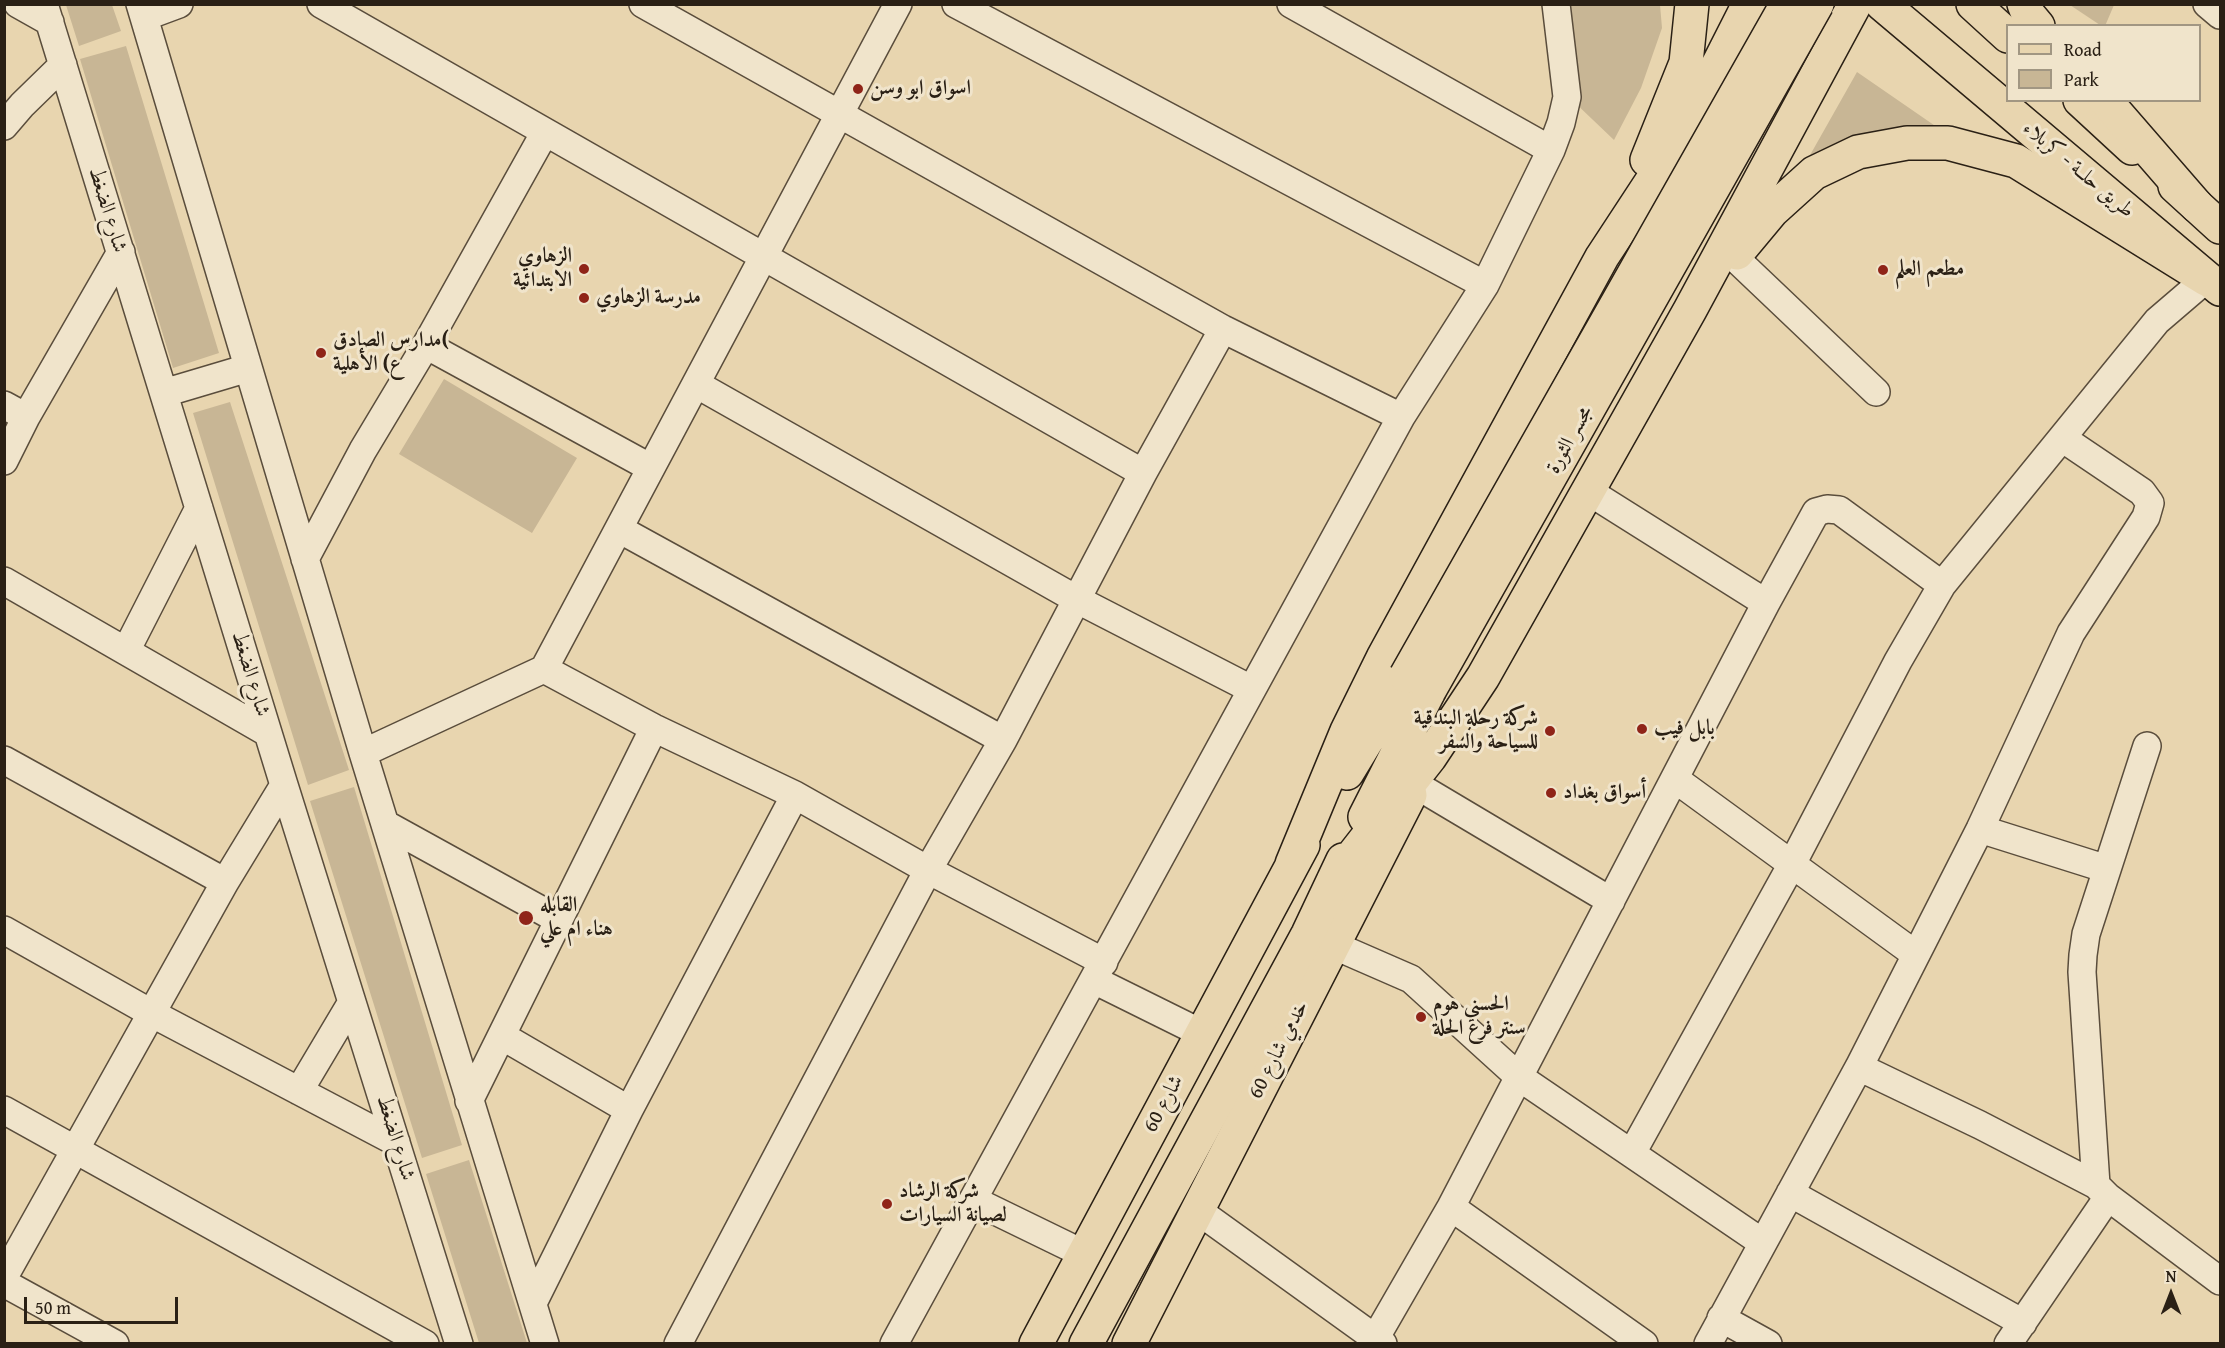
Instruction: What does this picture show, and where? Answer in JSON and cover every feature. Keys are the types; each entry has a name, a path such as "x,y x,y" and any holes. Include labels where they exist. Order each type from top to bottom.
{"main road":[{"path":"1292,864 1347,731 1383,658 1602,257 1660,132 1686,63 1692,4"},
{"path":"1602,257 1684,132 1749,4"},
{"name":"مجسر الثورة","path":"1333,881 1418,684 1787,4"},
{"name":"مجسر الثورة","path":"1292,864 1418,684 1817,4"},
{"path":"1086,1344 1308,934 1333,881 1423,771 1482,677 1690,310 1855,4"},
{"name":"طريق حلــة - كربلاء","path":"1882,4 2213,284"},
{"path":"1973,4 2006,35"},
{"path":"2024,4 2028,14 2036,24"},
{"path":"2082,102 2209,216"},
{"path":"2107,102 2209,216"},
{"path":"1684,132 1691,124 1710,115 1721,114 1742,118 1759,130 1770,150 1763,175"},
{"path":"1690,310 1772,211 1814,173 1858,152 1907,143 1948,143 2016,161 2213,284"},
{"name":"خدمي شارع 60","path":"1129,1344 1423,771"},
{"name":"شارع 60","path":"1036,1344 1292,864"}],"street":[{"path":"18,4 47,13"},
{"path":"179,4 142,11 363,753 545,1344"},
{"path":"321,4 1143,473"},
{"path":"643,4 1223,329 1401,417"},
{"path":"363,753 544,669 898,4"},
{"path":"956,4 1485,285"},
{"path":"1292,4 1551,150"},
{"path":"894,1344 1401,417 1485,285 1551,150 1561,123 1567,97 1556,4"},
{"path":"2207,4 2220,15"},
{"name":"شارع الضغط","path":"47,13 459,1344"},
{"path":"4,126 63,65"},
{"path":"305,559 363,450 426,345 545,132"},
{"path":"4,461 15,411 120,252"},
{"path":"1734,257 1876,392"},
{"path":"1632,1153 1792,864 1898,661 1942,585 2157,321 2213,284"},
{"path":"678,1344 928,870 1003,740 1143,473 1223,329"},
{"path":"426,345 651,468"},
{"path":"164,393 248,368"},
{"path":"696,384 1076,599 1251,689"},
{"path":"1708,1344 1859,1066 1980,830 2071,633 2146,517 2150,502 2142,492 2062,438"},
{"path":"1588,490 1766,603"},
{"path":"126,651 199,508"},
{"path":"1197,1210 1377,1342 1816,512 1827,509 1839,510 1942,585"},
{"path":"618,529 1003,740"},
{"path":"4,581 268,733"},
{"path":"544,669 654,728 795,795 928,870 1201,1033"},
{"path":"469,1101 654,728"},
{"path":"1790,1193 2015,1334 2102,1191 2082,972 2086,934 2147,746"},
{"path":"4,760 225,882"},
{"path":"1423,771 1611,901"},
{"path":"1675,779 1915,954"},
{"path":"4,1277 225,882 284,784"},
{"path":"533,1302 629,1110 795,795"},
{"path":"385,824 560,920"},
{"path":"1980,830 2107,869"},
{"path":"4,930 151,1013 396,1142"},
{"path":"1333,945 1411,979 1519,1077 1763,1243"},
{"path":"299,1091 352,1002"},
{"path":"502,1036 629,1110"},
{"path":"1859,1066 1980,1125 2102,1191 2220,1281"},
{"path":"4,1110 425,1344"},
{"path":"974,1200 1084,1254"},
{"path":"1450,1207 1644,1344"},
{"path":"4,1283 116,1344"},
{"path":"1722,1318 1768,1344"}],"green space":[{"path":"66,5 112,5 121,31 79,46"},
{"path":"1560,5 1660,5 1662,28 1641,88 1614,140 1571,99"},
{"path":"2070,5 2114,5 2106,24 2098,24"},
{"path":"126,46 219,353 173,368 80,59"},
{"path":"1857,72 1944,132 1805,164"},
{"path":"444,379 577,458 532,533 399,454"},
{"path":"230,402 349,770 308,785 193,413"},
{"path":"354,787 462,1145 422,1158 310,801"},
{"path":"469,1160 527,1343 479,1343 426,1174"}],"place":[{"name":"اسواق ابو وسن","path":"858,89"},
{"name":"الزهاوي الابتدائية","path":"584,269"},
{"name":"مطعم العلم","path":"1883,270"},
{"name":"مدرسة الزهاوي","path":"584,298"},
{"name":"مدارس الصادق( ع) الأهلية","path":"321,353"},
{"name":"بابل فيب","path":"1642,729"},
{"name":"شركة رحلة البندقية للسياحة والسفر","path":"1550,731"},
{"name":"أسواق بغداد","path":"1551,793"},
{"name":"القابله هناء ام علي","path":"526,918"},
{"name":"الحسني هوم سنتر فرع الحلة","path":"1421,1017"},
{"name":"شركة الرشاد لصيانة السيارات","path":"887,1204"}]}
